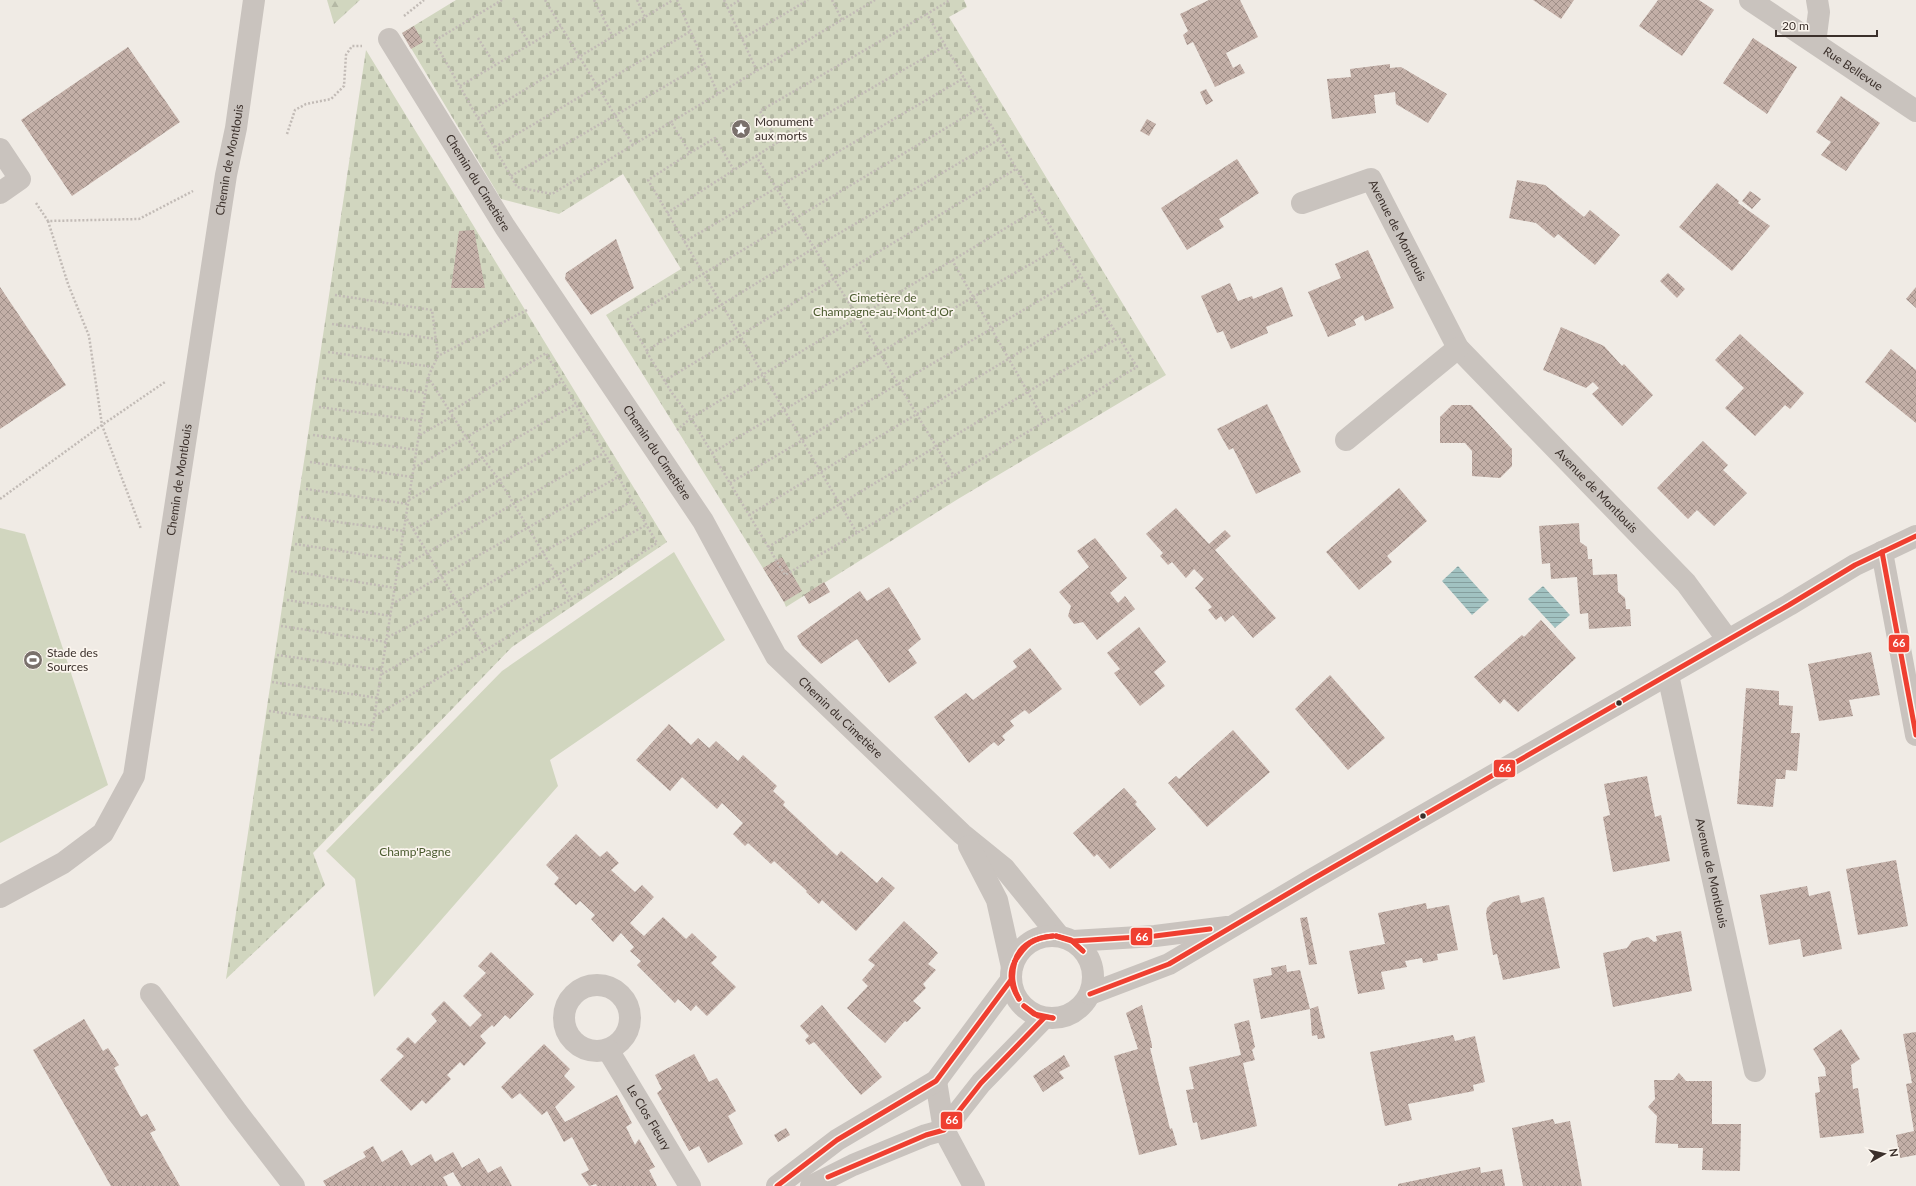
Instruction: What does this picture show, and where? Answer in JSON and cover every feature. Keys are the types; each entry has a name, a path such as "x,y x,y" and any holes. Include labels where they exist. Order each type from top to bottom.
{"street":[{"name":"Chemin de Montlouis","path":"0,897 63,863 103,833 134,776 226,175 236,128 254,0"},
{"name":"Rue Bellevue","path":"1750,0 1916,111"},
{"path":"1815,43 1819,12 1817,0"},
{"name":"Chemin du Cimetière","path":"389,39 505,227 703,522 776,656 962,834 1004,868 1066,938"},
{"path":"0,149 20,179 0,193"},
{"name":"Avenue de Montlouis","path":"1302,203 1371,179 1458,348 1686,583 1728,640"},
{"path":"1346,440 1458,348"},
{"path":"1090,994 1169,964 1238,925 1311,880 1668,675 1855,565 1916,536"},
{"path":"1882,552 1916,735"},
{"name":"Avenue de Montlouis","path":"1668,675 1755,1071"},
{"name":"Chemin du Cimetière","path":"962,834 997,900 1012,974"},
{"path":"778,1186 836,1140 936,1081 1012,974 1017,955 1025,946 1035,939 1046,936 1066,938 1155,936 1238,925"},
{"path":"1012,974 1014,993 1022,1005 1032,1013 1044,1018 1059,1018 1072,1014 1082,1005 1090,994 1093,982 1093,970 1089,958 1082,948 1066,938"},
{"path":"151,994 237,1112 294,1186"},
{"path":"811,1186 852,1165 926,1135 944,1130 981,1083 1044,1018"},
{"name":"Le Clos Fleury","path":"608,1050 690,1186"},
{"path":"936,1081 944,1130 974,1186"}],"path":[{"path":"502,0 434,41 517,187 552,194 875,0"},
{"path":"545,0 633,145"},
{"path":"594,0 613,37"},
{"path":"637,0 645,17"},
{"path":"478,118 673,0"},
{"path":"677,0 718,94"},
{"path":"724,0 757,71"},
{"path":"727,8 740,0"},
{"path":"742,39 808,0"},
{"path":"832,0 842,20"},
{"path":"778,142 760,111 950,0"},
{"path":"927,14 1000,139 1039,208 1137,367 785,575 691,418 664,381 628,320 703,273 796,220 981,107"},
{"path":"513,18 530,44"},
{"path":"460,86 561,26"},
{"path":"495,147 691,31"},
{"path":"478,38 495,65"},
{"path":"287,134 295,110 306,104 331,99 344,86 346,55 352,46 373,47 389,39"},
{"path":"667,213 778,142 945,46"},
{"path":"511,176 705,63"},
{"path":"684,242 964,78"},
{"path":"671,122 690,153"},
{"path":"734,170 715,138 648,180 762,375 857,533"},
{"path":"647,350 814,248 1000,139"},
{"path":"756,156 858,317 954,476"},
{"path":"664,381 834,280 1016,168"},
{"path":"48,221 139,219 226,175"},
{"path":"20,179 48,221 68,284 90,336 102,425 144,536"},
{"path":"654,449 691,418 1039,208"},
{"path":"712,453 973,297 1062,246"},
{"path":"952,260 1045,422"},
{"path":"730,484 1081,276"},
{"path":"335,295 432,310 438,356 428,377 372,731"},
{"path":"438,356 526,311 551,295"},
{"path":"749,515 1009,360 1098,305"},
{"path":"332,324 436,339"},
{"path":"768,547 839,503 1118,338"},
{"path":"328,352 433,367"},
{"path":"375,716 571,599 657,543 546,353 450,412"},
{"path":"0,499 102,425 197,361"},
{"path":"428,377 466,436 500,481 571,599"},
{"path":"323,378 426,393"},
{"path":"414,468 466,436 562,381"},
{"path":"409,500 576,404"},
{"path":"319,406 422,421"},
{"path":"420,435 453,416"},
{"path":"413,530 590,428"},
{"path":"313,435 417,450"},
{"path":"398,569 604,453"},
{"path":"310,462 412,477"},
{"path":"392,604 618,477"},
{"path":"306,489 408,504"},
{"path":"387,637 457,602 542,551 632,500"},
{"path":"301,517 404,531"},
{"path":"406,518 486,650"},
{"path":"381,674 471,625 556,575 646,525"},
{"path":"295,544 400,560"},
{"path":"291,571 395,588"},
{"path":"287,600 391,616"},
{"path":"281,626 386,642"},
{"path":"277,655 382,670"},
{"path":"272,682 378,698"},
{"path":"269,711 373,726"}],"green space":[{"path":"327,0 360,0 334,24"},
{"name":"Cimetière de Champagne-au-Mont-d'Or","path":"456,0 964,0 967,7 949,17 1166,375 958,499 786,607 606,315 681,269 623,174 559,214 501,199 402,33"},
{"path":"366,50 667,542 512,647 313,853 325,885 226,979"},
{"name":"Stade des Sources","path":"0,528 25,534 108,785 0,843"},
{"name":"Champ'Pagne","path":"674,552 725,640 550,760 558,786 374,997 355,879 326,851 502,671"}],"water":[{"path":"1458,566 1489,600 1472,615 1442,581"},
{"path":"1543,586 1570,615 1555,628 1528,599"}],"building":[{"path":"1209,0 1240,0 1258,37 1226,53 1233,68 1240,64 1245,73 1215,87 1193,42 1187,45 1183,35 1188,31 1180,14"},
{"path":"1533,0 1574,0 1561,19"},
{"path":"1658,0 1699,0 1714,10 1682,56 1639,26"},
{"path":"414,26 423,42 411,49 402,33"},
{"path":"1753,38 1797,67 1767,114 1723,83"},
{"path":"128,47 180,122 72,196 21,120"},
{"path":"1390,64 1390,68 1401,67 1447,94 1428,123 1396,104 1395,92 1374,95 1376,113 1332,119 1327,79 1351,77 1350,69"},
{"path":"1206,89 1213,101 1206,105 1200,92"},
{"path":"1841,96 1880,123 1846,171 1821,155 1831,142 1816,132"},
{"path":"1147,119 1156,124 1149,136 1140,131"},
{"path":"1237,159 1259,193 1219,219 1224,227 1187,250 1161,208"},
{"path":"1517,180 1545,185 1584,217 1590,210 1620,235 1595,265 1558,234 1554,238 1536,223 1509,218"},
{"path":"1717,183 1739,201 1738,203 1770,226 1732,271 1679,227"},
{"path":"1750,191 1761,199 1752,209 1742,201"},
{"path":"474,230 485,288 451,288 459,231"},
{"path":"616,239 634,288 591,315 565,279 566,273"},
{"path":"1368,250 1394,308 1365,321 1363,315 1354,320 1356,325 1328,337 1308,292 1341,278 1335,264"},
{"path":"1668,273 1685,289 1677,298 1660,281"},
{"path":"1230,283 1238,301 1252,296 1253,299 1282,287 1293,316 1266,327 1268,333 1231,349 1223,331 1217,333 1201,296"},
{"path":"0,287 66,385 0,429"},
{"path":"1916,287 1916,308 1906,299"},
{"path":"1561,327 1604,346 1622,366 1624,364 1653,395 1622,426 1592,394 1599,388 1593,382 1586,388 1543,370"},
{"path":"1740,334 1804,393 1790,409 1785,405 1755,436 1725,408 1744,388 1715,360"},
{"path":"1891,349 1916,370 1916,423 1865,382"},
{"path":"1267,404 1301,472 1256,494 1233,448 1229,450 1217,429"},
{"path":"1452,405 1471,405 1512,449 1512,466 1500,478 1472,476 1472,451 1465,443 1440,443 1440,417"},
{"path":"1703,441 1728,465 1723,470 1747,493 1714,526 1697,510 1688,519 1657,488"},
{"path":"1399,488 1427,521 1387,556 1392,562 1359,590 1326,552"},
{"path":"1176,508 1209,544 1225,530 1231,536 1215,550 1276,618 1253,638 1233,615 1225,622 1221,616 1216,620 1208,610 1212,607 1195,588 1204,579 1194,569 1186,578 1172,562 1168,565 1160,556 1163,553 1146,534"},
{"path":"1579,523 1580,542 1587,547 1588,559 1592,559 1593,575 1617,574 1618,592 1625,598 1626,609 1630,609 1631,626 1589,629 1588,613 1580,614 1577,577 1551,579 1550,563 1542,564 1539,526"},
{"path":"1095,538 1127,578 1110,593 1118,603 1125,596 1135,609 1097,640 1083,622 1074,624 1068,616 1071,606 1059,592 1089,567 1077,551"},
{"path":"782,557 802,591 784,602 763,568"},
{"path":"824,582 830,592 809,604 804,595"},
{"path":"889,587 921,639 908,650 917,663 889,683 857,639 821,664 802,645 797,636 860,591 867,601"},
{"path":"1541,620 1576,658 1518,712 1504,699 1500,704 1474,677 1522,635 1524,637"},
{"path":"1139,627 1166,662 1154,672 1165,686 1140,706 1114,673 1120,669 1107,653"},
{"path":"1030,648 1062,689 1029,714 1025,710 1010,721 1014,726 1002,736 1005,740 998,746 994,742 969,763 934,717 966,693 973,700 1017,667 1013,661"},
{"path":"1871,652 1880,695 1849,700 1853,716 1819,721 1808,664"},
{"path":"1330,675 1385,738 1348,770 1295,709"},
{"path":"1746,688 1779,691 1779,705 1793,706 1791,733 1800,733 1797,771 1786,770 1785,779 1776,779 1773,807 1737,804"},
{"path":"669,724 691,745 698,738 709,748 716,741 738,761 743,755 777,786 773,791 785,802 783,805 837,856 841,851 877,883 882,877 895,888 856,931 822,900 819,904 774,861 771,864 748,843 745,846 733,834 743,823 722,803 717,809 682,777 670,791 636,760"},
{"path":"1233,730 1270,772 1207,827 1168,783 1176,776 1179,779"},
{"path":"1647,776 1655,817 1661,815 1670,861 1613,872 1603,817 1610,815 1604,784"},
{"path":"1124,788 1137,802 1135,804 1156,829 1110,869 1097,854 1094,857 1073,833"},
{"path":"576,834 600,857 607,851 619,863 611,870 635,892 642,885 654,897 630,923 644,936 663,917 686,939 692,933 717,957 711,963 736,987 707,1016 696,1005 691,1011 678,999 675,1003 637,965 641,961 630,951 634,947 621,933 613,942 591,919 595,915 580,901 576,905 554,884 559,878 546,865"},
{"path":"1896,860 1908,926 1858,935 1846,869"},
{"path":"1807,886 1809,896 1830,891 1842,949 1803,957 1800,939 1769,945 1760,895"},
{"path":"1519,895 1521,903 1544,897 1560,968 1503,980 1497,954 1493,955 1486,914 1487,908 1493,902"},
{"path":"1426,903 1427,909 1449,905 1458,950 1437,954 1438,960 1423,963 1422,958 1405,961 1407,967 1381,972 1385,989 1358,994 1349,951 1385,944 1378,913"},
{"path":"1307,917 1317,964 1309,965 1300,918"},
{"path":"904,921 938,953 928,964 936,970 923,984 926,988 913,1001 921,1008 907,1022 905,1021 885,1043 847,1008 868,986 862,980 875,965 868,960"},
{"path":"1681,931 1692,991 1613,1007 1603,953 1627,948 1632,941 1648,937 1654,942 1657,941 1656,936"},
{"path":"491,952 534,994 510,1019 505,1015 494,1027 492,1025 480,1036 486,1043 464,1066 460,1062 447,1075 451,1079 426,1104 422,1100 411,1111 380,1080 404,1056 396,1049 408,1037 415,1044 437,1021 431,1014 444,1001 470,1027 482,1015 463,996 486,973 478,966"},
{"path":"1286,965 1287,972 1300,970 1310,1009 1261,1019 1253,979 1272,975 1271,968"},
{"path":"822,1005 882,1077 861,1095 814,1042 809,1045 805,1040 809,1036 800,1026"},
{"path":"1142,1005 1152,1045 1152,1048 1150,1048 1170,1129 1172,1128 1177,1145 1139,1155 1114,1056 1138,1049 1126,1013"},
{"path":"1318,1006 1325,1038 1318,1039 1317,1035 1312,1036 1310,1009"},
{"path":"84,1019 103,1051 108,1048 119,1065 114,1068 141,1117 147,1114 156,1130 150,1133 180,1186 111,1186 33,1050"},
{"path":"1249,1020 1255,1047 1252,1050 1255,1060 1243,1063 1257,1126 1201,1140 1197,1122 1193,1123 1186,1090 1194,1089 1189,1067 1241,1055 1234,1024"},
{"path":"1841,1029 1860,1059 1851,1065 1853,1089 1858,1088 1864,1133 1820,1138 1815,1093 1820,1092 1818,1077 1826,1076 1825,1068 1813,1049"},
{"path":"1916,1032 1916,1155 1900,1158 1896,1135 1914,1131 1906,1084 1912,1083 1903,1034"},
{"path":"1453,1035 1455,1041 1475,1036 1485,1082 1473,1085 1474,1091 1408,1104 1412,1120 1385,1126 1370,1052"},
{"path":"544,1044 570,1069 564,1076 575,1087 555,1107 565,1122 617,1095 632,1123 626,1127 635,1145 639,1139 655,1167 649,1170 657,1186 597,1186 596,1184 589,1186 581,1174 589,1170 572,1137 564,1142 547,1111 542,1115 520,1093 512,1099 501,1087"},
{"path":"694,1054 709,1082 717,1078 736,1111 728,1116 743,1144 708,1163 699,1146 689,1151 657,1093 662,1089 655,1075"},
{"path":"1064,1055 1070,1066 1059,1072 1064,1078 1043,1092 1033,1076"},
{"path":"1679,1073 1686,1081 1712,1081 1712,1124 1741,1124 1740,1171 1702,1170 1703,1148 1678,1148 1678,1144 1655,1143 1657,1116 1648,1107 1655,1099 1654,1080 1673,1080"},
{"path":"1553,1119 1555,1124 1570,1121 1582,1186 1523,1186 1512,1128"},
{"path":"786,1128 790,1135 778,1142 774,1135"},
{"path":"373,1146 382,1162 402,1150 411,1166 431,1154 435,1162 453,1152 462,1168 479,1158 488,1173 501,1166 512,1186 461,1186 453,1172 443,1177 448,1186 326,1186 323,1181 366,1157 363,1152"},
{"path":"1480,1167 1481,1173 1502,1169 1505,1186 1398,1186 1398,1184"}],"transit line":[{"name":"66","path":"1090,994 1169,964 1311,880 1789,605 1855,565 1916,536"},
{"name":"66","path":"1882,552 1916,735"},
{"name":"66","path":"1073,941 1155,936 1210,929"},
{"name":"66","path":"1015,961 1017,955 1030,942 1053,936"},
{"name":"66","path":"1015,961 1030,943 1040,938 1053,936"},
{"name":"66","path":"1056,936 1072,941 1083,951"},
{"name":"66","path":"1056,936 1071,940 1083,951"},
{"name":"66","path":"1015,961 1013,980 1019,999"},
{"name":"66","path":"1015,961 1011,980 1019,999"},
{"name":"66","path":"777,1186 837,1140 936,1081 1011,980"},
{"name":"66","path":"1024,1006 1034,1014 1053,1018"},
{"name":"66","path":"1024,1006 1038,1016 1053,1018"},
{"name":"66","path":"828,1177 926,1135 944,1130 981,1083 1044,1018"}],"place":[{"name":"Monument aux morts","path":"741,129"},
{"name":"Stade des Sources","path":"33,660"}]}
